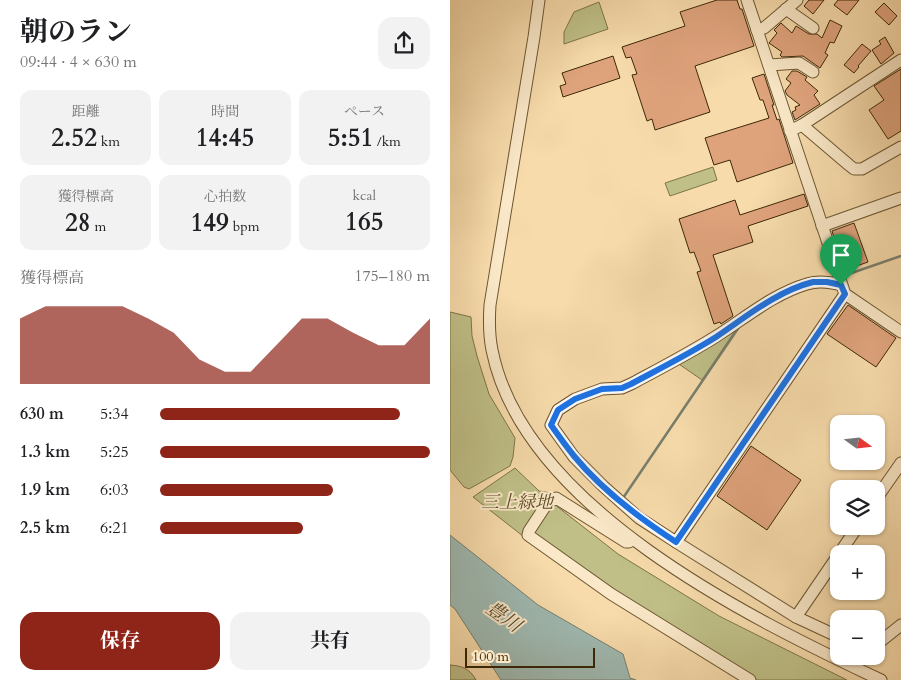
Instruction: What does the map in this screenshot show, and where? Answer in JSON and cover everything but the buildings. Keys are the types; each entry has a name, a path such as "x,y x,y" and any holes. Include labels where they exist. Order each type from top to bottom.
{"street":[{"path":"539,0 490,304 492,351 514,410 538,448 582,495 633,540 698,584 778,629 881,680"},
{"path":"747,0 843,289"},
{"path":"757,30 764,28 797,0"},
{"path":"786,9 812,28"},
{"path":"790,131 901,60"},
{"path":"769,66 799,63 813,72"},
{"path":"802,125 849,165 857,169 864,168 901,147"},
{"path":"822,226 901,198"},
{"path":"830,633 796,618 640,518 603,486 574,457 551,425 558,410 568,403 602,389 622,388 631,384 714,338 767,302 805,284 820,281 843,289 901,332"},
{"path":"676,542 843,289"},
{"path":"885,486 901,463"},
{"path":"633,540 626,542 556,498 548,502 530,528 528,535 610,594 750,680"},
{"path":"796,618 830,567"},
{"path":"885,638 901,625"}],"green space":[{"path":"599,2 608,29 564,44 564,32 574,12"},
{"path":"713,167 717,180 670,196 665,183"},
{"path":"450,312 471,317 472,336 489,394 515,438 510,466 469,489 464,487 450,470"},
{"path":"741,322 702,380 676,362"},
{"name":"三上緑地","path":"515,468 539,491 557,494 554,504 618,554 719,616 847,680 742,680 528,540 473,497"},
{"path":"450,665 466,669 476,680 450,680"}],"water":[{"name":"豊川","path":"450,535 538,605 623,654 630,678 636,680 501,680 455,609 450,605"}],"waterway":[{"path":"843,276 901,256"},
{"path":"623,498 739,327"}],"route":[{"path":"820,281 841,285 845,294 676,542 640,518 603,486 574,457 551,425 558,410 575,399 602,389 622,388 631,384 714,338 767,302 813,282 820,281"}]}
